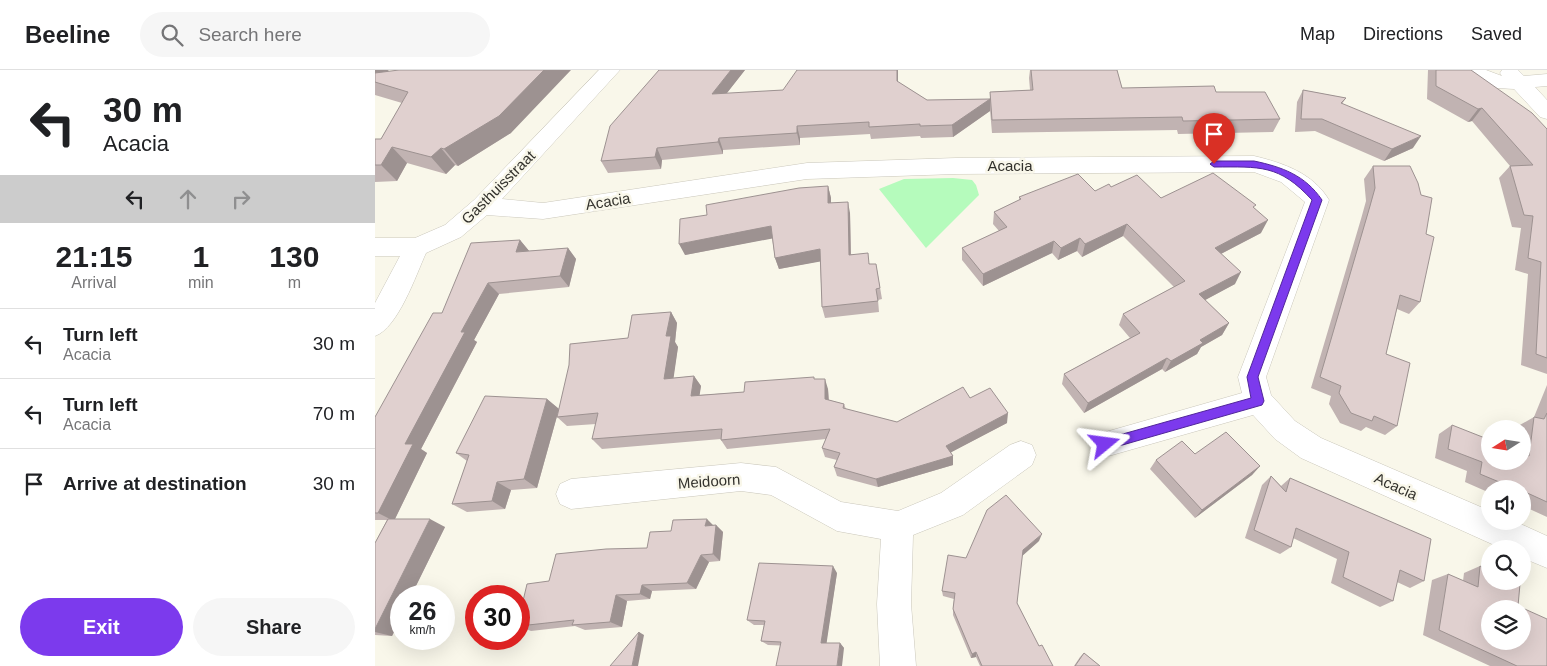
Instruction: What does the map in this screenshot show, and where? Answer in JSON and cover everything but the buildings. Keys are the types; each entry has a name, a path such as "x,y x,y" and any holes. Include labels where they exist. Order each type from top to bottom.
{"street":[{"name":"Gasthuisstraat","path":"417,247 453,231 482,206 609,70"},
{"path":"1469,70 1504,84 1513,77 1547,80"},
{"path":"1513,77 1547,112"},
{"name":"Acacia","path":"482,206 543,211 807,171 956,166 1244,164 1279,170 1299,180 1317,200 1252,377 1258,401 1285,430 1311,448 1547,552"},
{"path":"375,247 417,247 395,294 375,325"},
{"path":"1105,444 1258,401"},
{"path":"898,666 894,604 898,526 952,504 1021,455"},
{"name":"Meidoorn","path":"571,494 741,477 776,481 837,516 898,526"}],"green space":[{"path":"953,178 972,180 976,185 979,195 926,248 879,189 904,179"}],"route":[{"path":"1105,444 1258,401 1252,377 1317,200 1299,180 1279,170 1254,164 1214,164"}]}
